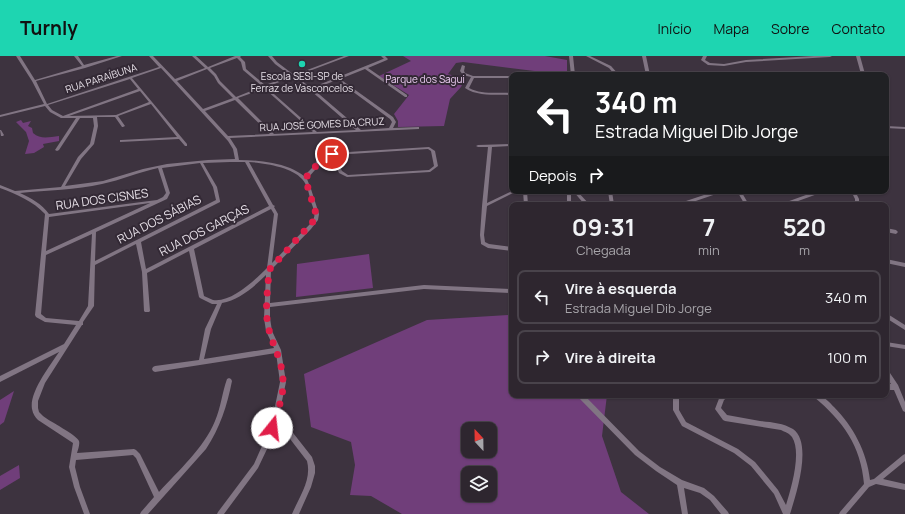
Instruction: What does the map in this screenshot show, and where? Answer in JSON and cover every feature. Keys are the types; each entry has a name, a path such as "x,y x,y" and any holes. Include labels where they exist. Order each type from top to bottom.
{"street":[{"path":"18,56 46,105 51,111 62,117 78,118 116,116 151,103"},
{"path":"76,56 84,67"},
{"path":"34,82 84,67 110,57 120,56"},
{"path":"151,56 227,137 234,146 237,161"},
{"path":"194,56 215,75 219,82 272,134"},
{"path":"174,81 238,56 243,62 244,69 315,132"},
{"path":"270,56 276,63 311,89 359,130"},
{"path":"202,111 344,56"},
{"path":"571,56 573,72"},
{"path":"588,56 610,67 614,72"},
{"path":"644,56 647,72"},
{"path":"705,56 703,60 709,64 724,65 830,56"},
{"path":"858,56 862,72"},
{"path":"311,89 366,68 384,57"},
{"path":"463,66 462,71 464,74 472,77 509,77"},
{"name":"RUA PARAÍBUNA","path":"0,116 46,105 162,67"},
{"path":"366,68 406,96"},
{"path":"130,77 139,90 186,145"},
{"path":"472,77 467,88 479,92 509,94"},
{"path":"338,79 392,118 394,122 391,128"},
{"path":"62,117 139,90"},
{"path":"116,116 123,126"},
{"path":"62,188 79,158 92,144 96,126 95,117"},
{"path":"56,150 78,118"},
{"path":"889,127 905,128"},
{"name":"RUA JOSÉ GOMES DA CRUZ","path":"227,137 391,128 418,128"},
{"path":"121,141 180,138"},
{"path":"478,146 509,145"},
{"path":"490,146 484,206 483,243 488,246 509,249"},
{"path":"305,178 314,169 321,157 332,154 429,148 433,151 436,166 430,171 347,176 341,174 332,154"},
{"path":"15,192 62,188 111,181 160,167 201,162 246,161 267,164 286,168 305,178 317,217 269,270 247,289 232,298 220,302 210,301 202,297 191,248"},
{"path":"220,514 256,466 266,447 276,416 283,382 278,350 270,331 266,306 271,251 277,218 273,206 246,161"},
{"name":"RUA DOS SÁBIAS","path":"93,264 218,201 215,187 201,162"},
{"path":"44,254 161,201 167,196 168,193 160,167"},
{"path":"0,186 15,192 43,210 47,216 38,315 45,320 81,323"},
{"path":"484,206 509,194"},
{"path":"578,194 585,202"},
{"path":"688,202 711,194"},
{"path":"791,202 812,194"},
{"name":"RUA DOS CISNES","path":"47,216 161,201"},
{"name":"RUA DOS GARÇAS","path":"144,272 273,206"},
{"path":"889,231 896,232"},
{"path":"87,514 77,487 72,467 76,442 42,420 36,414 35,408 43,381 92,304 94,232"},
{"path":"138,241 144,272 147,311"},
{"path":"271,251 272,254 279,256 285,253"},
{"path":"889,261 905,264"},
{"path":"266,306 424,286 509,292"},
{"path":"202,362 208,330 220,302"},
{"path":"889,317 905,328"},
{"path":"889,344 905,347"},
{"path":"0,379 67,345"},
{"path":"155,369 278,350"},
{"path":"889,376 896,387 905,409"},
{"path":"143,514 204,447 212,435 217,426 224,405 229,381"},
{"path":"889,387 896,387"},
{"path":"583,398 637,453 680,483 702,490 712,498 726,514"},
{"path":"676,398 676,410 684,424 736,451 753,464 776,492 787,514"},
{"path":"722,398 718,409 725,418 782,427 791,431 796,439 799,458 794,489 787,514"},
{"path":"820,398 840,419 856,440 866,468 867,484"},
{"path":"276,416 310,459 312,464 311,475 294,514"},
{"path":"74,457 132,451 138,456 158,498"},
{"path":"842,514 867,484 876,481 905,457"},
{"path":"876,481 905,487"},
{"path":"680,483 685,514"}],"green space":[{"name":"Parque dos Sagui","path":"403,56 545,56 567,60 567,72 543,72 463,62 456,63 448,74 465,79 461,87 450,99 444,126 398,127 398,121 394,114 409,95 379,76 411,61"},
{"path":"21,120 23,123 31,121 28,126 32,128 33,133 39,137 45,138 59,136 59,141 43,144 44,147 34,153 25,154 29,141 26,132 16,122"},
{"path":"369,254 373,288 296,297 297,264"},
{"path":"509,315 509,398 607,398 602,436 621,492 649,514 402,514 371,496 350,495 355,465 351,442 311,427 304,374 427,320"},
{"path":"14,391 4,422 0,425 0,400"},
{"path":"19,465 20,478 0,490 0,476"}],"place":[{"name":"Escola SESI-SP de Ferraz de Vasconcelos","path":"302,64"}],"route":[{"path":"272,428 281,396 283,382 282,367 278,350 270,331 267,318 266,306 269,270 317,217 305,178 314,169 321,157 332,154"}]}
